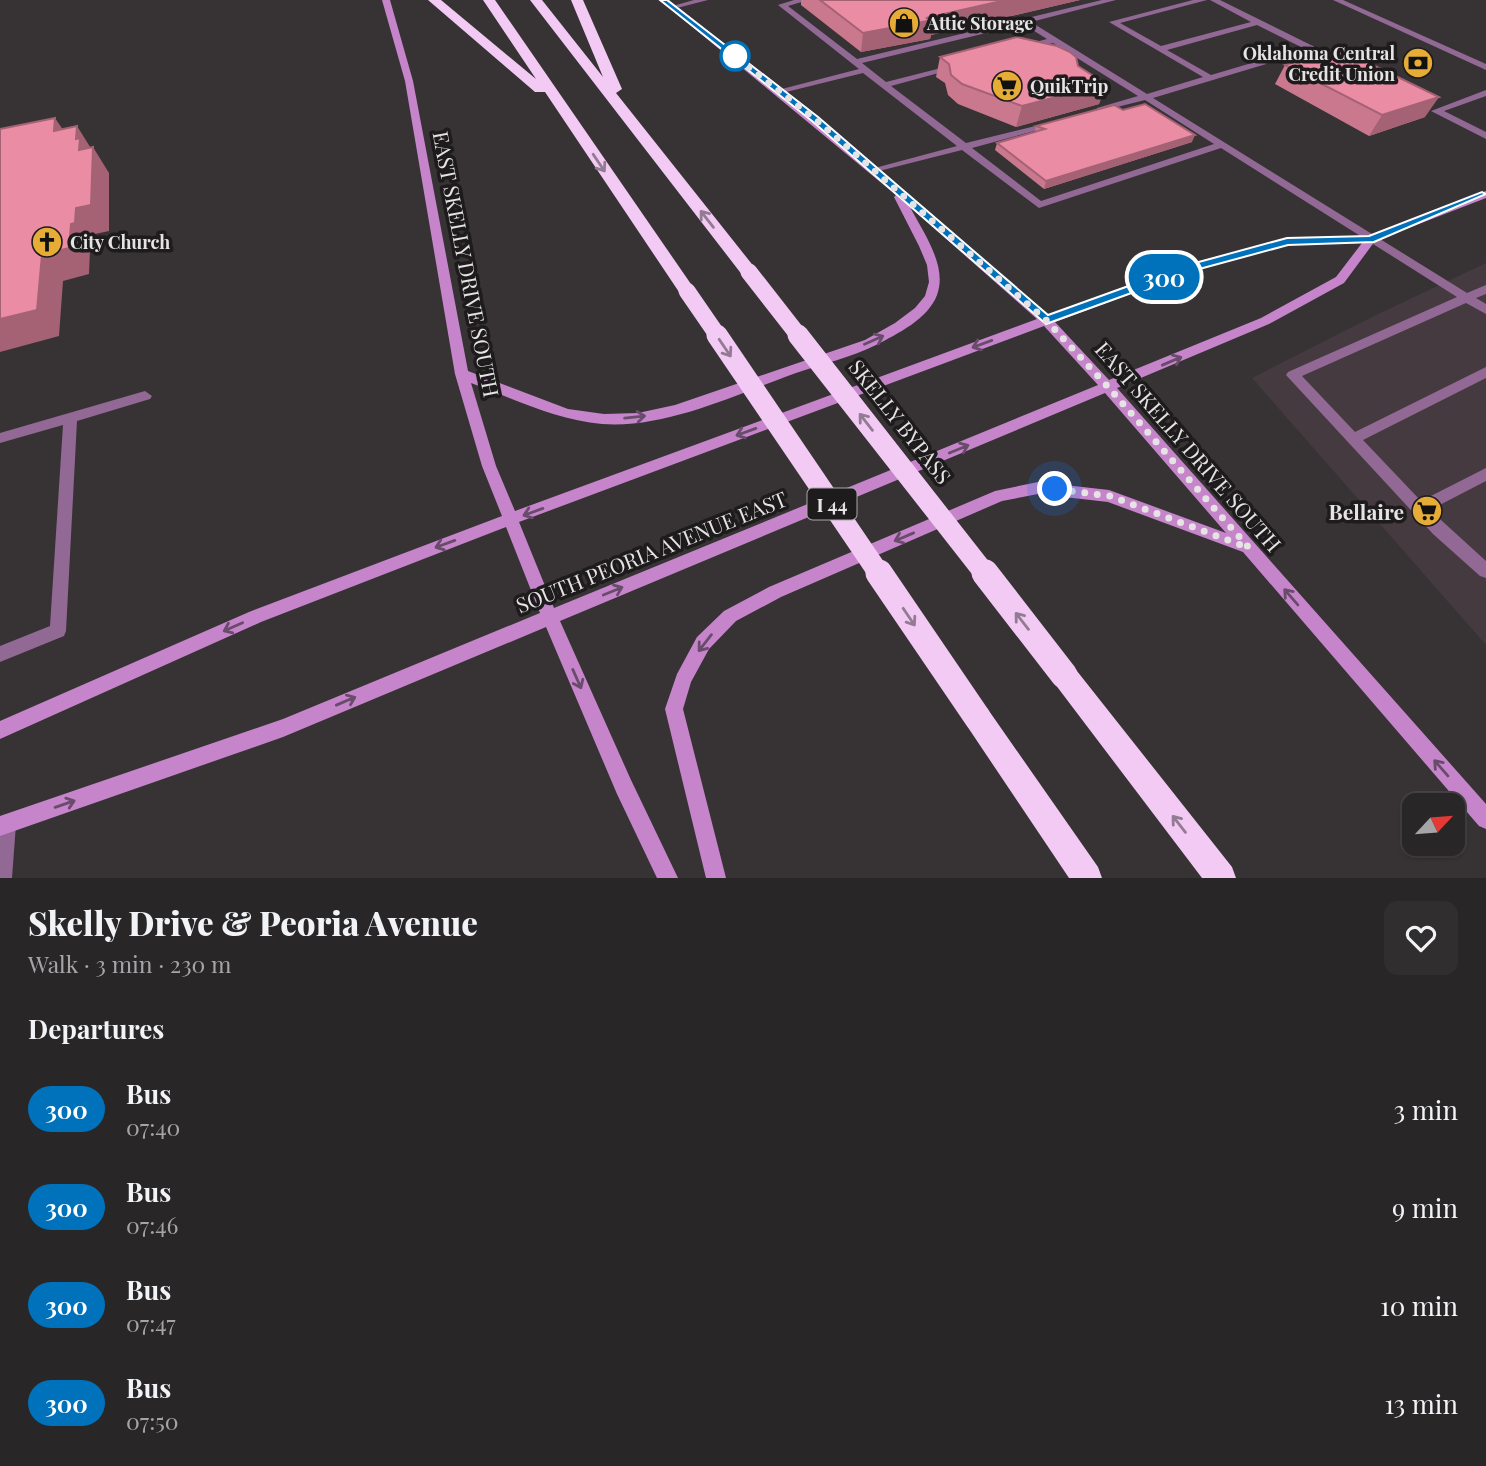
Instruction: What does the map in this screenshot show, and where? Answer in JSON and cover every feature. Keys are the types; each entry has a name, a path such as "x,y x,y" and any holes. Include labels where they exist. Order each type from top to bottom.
{"highway":[{"path":"434,0 560,107"},
{"name":"I 44","path":"489,0 1087,878"},
{"name":"SKELLY BYPASS","path":"536,0 1221,878"},
{"path":"578,0 625,113"}],"main road":[{"name":"EAST SKELLY DRIVE SOUTH","path":"386,0 409,81 462,374 489,466 550,617 624,787 668,878"},
{"name":"EAST SKELLY DRIVE SOUTH","path":"664,0 781,92 1046,320 1109,388 1486,819"},
{"path":"462,374 567,414 604,419 638,418 676,410 869,342 895,330 915,316 929,301 936,284 936,270 895,189"},
{"path":"0,730 255,617 1188,268 1287,242 1371,239 1486,194"},
{"name":"SOUTH PEORIA AVENUE EAST","path":"3,825 284,727 1109,388 1265,321 1340,280 1371,239"},
{"path":"716,878 674,709 683,680 703,643 730,616 775,592 1000,495 1038,488 1110,496 1249,548"}],"street":[{"path":"673,7 704,0"},
{"path":"804,0 782,5 1039,205 1222,145"},
{"path":"855,62 1112,0"},
{"path":"1203,0 1114,22 1210,78"},
{"path":"1214,0 1344,65"},
{"path":"1337,0 1486,67"},
{"path":"1024,21 1486,310"},
{"path":"1161,49 1258,22"},
{"path":"1014,50 1054,40"},
{"path":"1094,111 1310,48"},
{"path":"884,85 962,64"},
{"path":"781,92 865,70"},
{"path":"1436,111 1486,93"},
{"path":"1424,105 1486,136"},
{"path":"875,171 1068,118"},
{"path":"1486,289 1293,375 1419,509 1486,571"},
{"path":"1353,439 1486,372"},
{"path":"0,438 145,396"},
{"path":"0,654 58,631 70,418"},
{"path":"1419,509 1486,474"},
{"path":"2,878 3,825"}],"shaded area":[{"name":"Bellaire","path":"1486,263 1486,645 1252,378"}],"building":[{"path":"820,0 1006,0 926,18 933,20 863,33"},
{"path":"1017,37 1057,46 1070,52 1076,57 1078,66 1106,84 1022,106 962,84 951,75 949,64 940,57"},
{"path":"1340,49 1439,97 1382,115 1285,65"},
{"name":"QuikTrip","path":"1145,104 1195,135 1046,181 997,143 1045,129 1036,126 1114,105 1123,110"},
{"name":"City Church","path":"55,118 54,131 77,126 79,150 93,147 91,205 76,208 75,223 71,224 69,248 42,255 37,310 0,319 0,129"}],"bus line":[{"name":"300","path":"664,0 815,119 1046,320 1188,268 1242,253 1287,242 1371,239 1486,194"}],"place":[{"name":"Attic Storage","path":"904,23"},
{"name":"Oklahoma Central Credit Union","path":"1418,63"},
{"name":"QuikTrip","path":"1007,86"},
{"name":"City Church","path":"47,242"},
{"name":"Bellaire","path":"1427,511"}],"route":[{"path":"735,56 727,50 815,119 1046,320 1249,548 1110,496 1055,489"}]}
